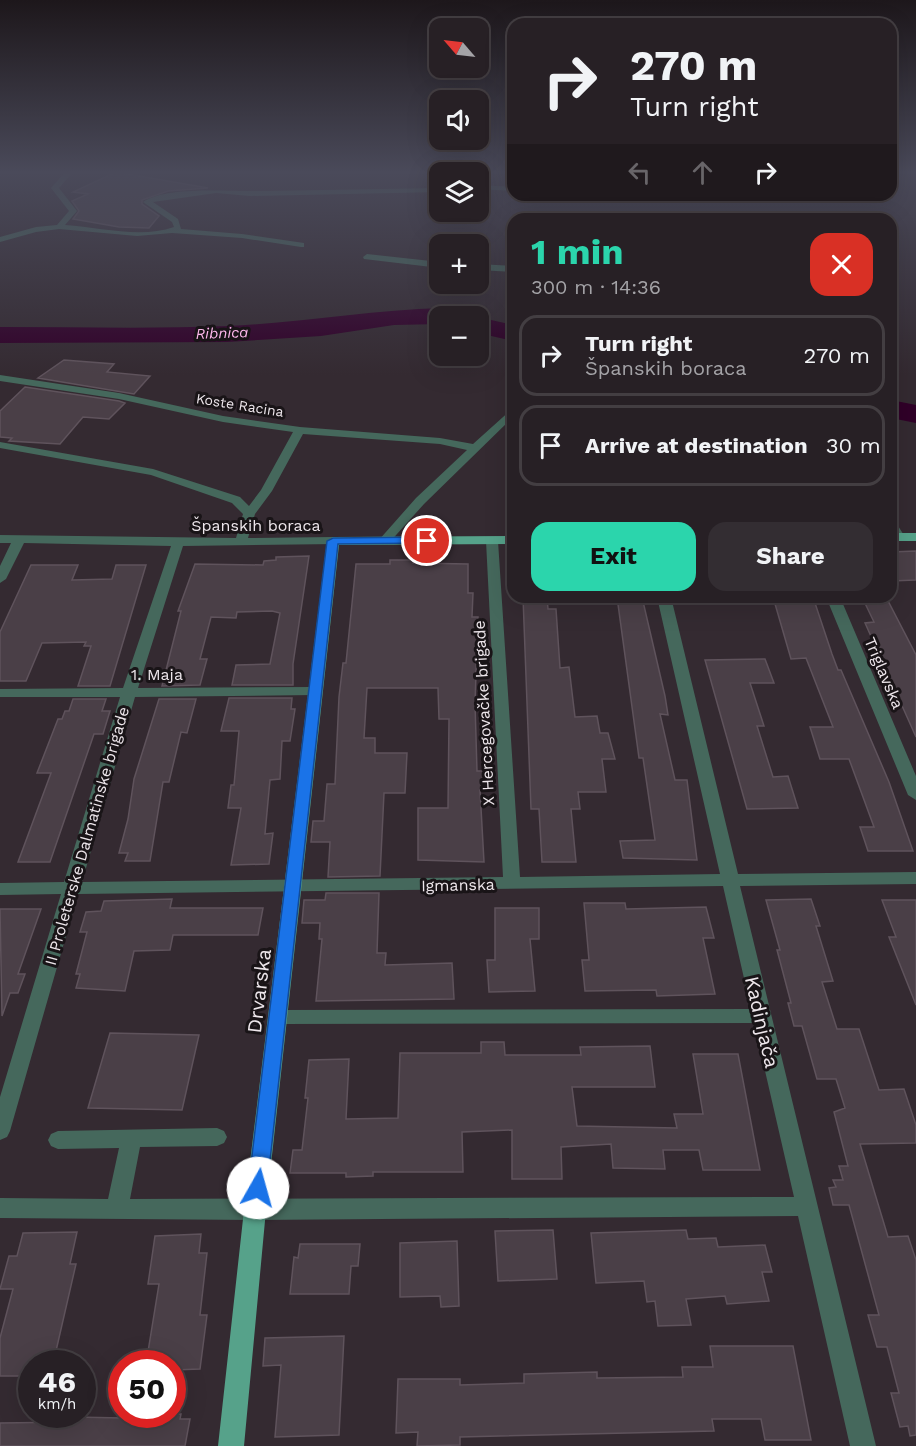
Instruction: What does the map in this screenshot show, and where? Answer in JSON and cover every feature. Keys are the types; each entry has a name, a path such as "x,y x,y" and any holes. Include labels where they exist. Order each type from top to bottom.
{"main road":[{"path":"897,537 916,537"},
{"name":"Španskih boraca","path":"333,541 507,540"},
{"name":"Drvarska","path":"231,1446 255,1210 295,887 314,691 333,541"}],"street":[{"path":"266,239 301,245"},
{"path":"367,257 429,264"},
{"path":"489,268 507,269"},
{"name":"Koste Racina","path":"0,378 119,396 223,419 300,430 440,441 476,448"},
{"path":"384,541 420,501 507,417"},
{"path":"241,541 249,514 266,490 300,430"},
{"path":"0,445 153,472 236,500 249,514"},
{"name":"Španskih boraca","path":"0,539 178,542 333,541"},
{"path":"0,579 19,540"},
{"name":"X Hercegovačke brigade","path":"492,541 512,884"},
{"name":"II Proleterske Dalmatinske brigade","path":"0,1131 129,693 178,542"},
{"name":"Kadinjača","path":"665,603 862,1446"},
{"name":"Triglavska","path":"835,603 916,795"},
{"name":"1. Maja","path":"0,693 314,691"},
{"name":"Igmanska","path":"0,889 916,878"},
{"path":"279,1017 760,1016"},
{"path":"117,1209 132,1137"},
{"path":"58,1140 217,1137"},
{"path":"0,1208 255,1210 805,1206"}],"building":[{"path":"64,360 114,364 107,372 150,376 134,394 38,378"},
{"path":"25,387 125,403 109,419 83,417 60,444 9,441 12,438 0,437 0,411"},
{"path":"916,551 916,580 897,581 897,552"},
{"path":"309,556 293,664 293,685 232,685 236,665 270,664 280,613 272,611 237,612 236,618 211,617 200,659 207,659 200,685 162,686 181,611 178,611 195,564 263,565 264,561 276,560 276,557"},
{"path":"390,560 414,560 413,563 468,564 468,593 473,593 472,617 478,617 475,703 477,771 484,771 485,790 480,790 484,862 418,860 418,808 448,808 449,719 439,719 438,688 367,688 364,738 375,738 375,753 407,753 405,793 384,793 380,876 328,877 330,842 311,842 313,821 324,821 327,784 335,784 339,697 343,663 346,663 356,564 390,564"},
{"path":"31,565 78,565 72,580 112,579 116,565 146,565 110,686 78,686 91,646 84,646 86,642 42,643 26,681 0,681 0,632"},
{"path":"523,603 548,603 548,609 556,609 560,668 569,667 575,717 597,716 600,733 608,733 615,759 602,759 606,792 578,792 580,809 571,809 576,862 542,862 539,809 531,809"},
{"path":"618,603 643,603 665,696 668,715 660,714 675,780 687,780 697,860 623,858 620,841 655,840 643,758 639,758"},
{"path":"775,603 815,603 838,670 841,670 889,782 913,851 868,851 860,827 874,827 849,759 820,759 810,727 833,727 806,658 791,659"},
{"path":"865,603 889,603 916,655 916,737 865,623 874,622"},
{"path":"765,659 774,683 750,683 764,726 757,726 773,777 788,776 798,808 747,809 705,660"},
{"path":"229,698 292,698 291,709 295,709 290,741 282,741 280,779 270,780 265,834 273,833 269,864 231,865 241,808 228,808 231,785 234,785 239,731 221,731"},
{"path":"73,699 106,699 102,711 110,711 103,734 94,734 50,862 18,862 51,773 37,773 58,719 62,719 65,711 69,711"},
{"path":"159,699 196,699 187,733 181,732 169,782 163,782 150,861 125,861 128,853 119,853 128,819 134,779"},
{"path":"326,893 379,893 377,953 386,953 385,965 452,963 454,999 316,1001 322,939 319,939 320,923 302,923 304,900 325,900"},
{"path":"172,899 170,908 263,908 258,935 173,935 170,950 134,951 125,991 76,988 80,974 76,974 87,932 80,932 86,912 101,911 104,901"},
{"path":"811,899 820,926 816,926 833,981 822,982 837,1029 859,1029 879,1090 904,1089 916,1125 916,1143 860,1144 888,1237 908,1236 916,1260 916,1435 910,1436 908,1426 900,1427 891,1393 899,1393 887,1347 877,1347 868,1315 879,1315 849,1205 833,1205 829,1188 836,1187 833,1180 843,1180 839,1166 848,1166 834,1112 845,1108 836,1079 817,1079 802,1026 794,1026 788,1003 791,1003 777,950 780,950 766,900"},
{"path":"882,900 916,900 916,1005 889,937 896,937"},
{"path":"584,903 625,903 626,909 706,907 714,938 703,938 715,994 657,996 656,990 585,991 582,960 589,960"},
{"path":"495,908 539,908 539,939 530,939 535,991 489,992 487,960 495,960"},
{"path":"0,909 41,909 18,974 25,974 18,993 10,993 2,1016"},
{"path":"110,1033 199,1035 182,1110 88,1108"},
{"path":"481,1042 504,1042 505,1055 581,1055 580,1047 650,1046 655,1087 572,1087 577,1126 677,1128 674,1114 703,1114 693,1054 738,1054 760,1170 703,1170 699,1150 663,1150 665,1169 613,1168 611,1144 561,1147 562,1179 512,1179 512,1130 462,1132 463,1172 373,1172 373,1176 346,1177 346,1173 290,1173 293,1150 302,1150 308,1098 305,1098 309,1060 349,1059 346,1119 398,1118 400,1053 481,1053"},
{"path":"553,1230 557,1279 498,1281 495,1231"},
{"path":"686,1230 688,1239 716,1238 718,1247 765,1245 772,1272 762,1272 769,1301 727,1304 725,1296 686,1299 691,1325 658,1326 655,1301 647,1302 644,1281 596,1283 591,1233"},
{"path":"77,1232 70,1264 76,1264 56,1350 18,1350 18,1376 0,1376 0,1338 13,1289 0,1289 9,1256 17,1256 23,1233"},
{"path":"201,1234 199,1253 207,1253 200,1315 207,1315 200,1369 186,1370 186,1350 148,1350 159,1284 148,1284 155,1236"},
{"path":"457,1241 459,1306 441,1307 440,1296 400,1297 400,1243"},
{"path":"300,1244 360,1244 358,1266 351,1266 349,1294 290,1294 294,1257 298,1258"},
{"path":"344,1336 339,1435 275,1437 281,1365 263,1366 265,1338"},
{"path":"710,1346 793,1346 811,1440 765,1440 761,1419 712,1419 714,1431 460,1437 460,1445 417,1446 418,1432 396,1433 398,1379 460,1379 460,1385 524,1383 524,1374 597,1372 597,1378 683,1377 682,1367 713,1367"},
{"path":"96,1417 108,1418 108,1428 186,1428 186,1419 190,1419 185,1446 0,1446 0,1423 18,1423 18,1428 96,1428"}],"waterway":[{"name":"Ribnica","path":"0,335 227,334 321,328 394,317 429,316"},
{"name":"Ribnica","path":"489,328 507,332"},
{"name":"Ribnica","path":"897,410 916,414"}],"route":[{"path":"258,1188 295,887 314,691 333,541 427,541"}]}
